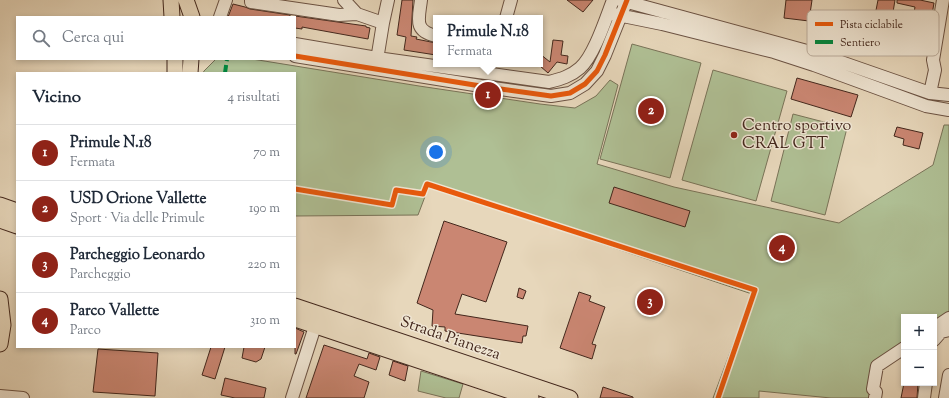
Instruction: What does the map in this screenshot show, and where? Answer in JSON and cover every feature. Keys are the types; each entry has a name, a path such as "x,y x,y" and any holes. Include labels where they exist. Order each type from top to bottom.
{"main road":[{"path":"171,0 172,16"},
{"path":"186,0 190,16"},
{"path":"175,60 175,72"},
{"path":"190,72 191,60"},
{"path":"0,205 16,211"},
{"path":"0,220 16,226"},
{"path":"0,299 3,325 0,344"},
{"name":"Strada Pianezza","path":"296,307 317,320 531,398"},
{"name":"Strada Pianezza","path":"296,319 317,320 570,398"}],"street":[{"path":"220,16 226,0"},
{"path":"251,0 251,2 339,15 357,14 383,23"},
{"path":"344,0 357,14"},
{"path":"376,64 388,0"},
{"path":"421,0 418,22 426,33 433,35"},
{"path":"507,15 511,0"},
{"path":"436,67 497,70 549,82 564,78 581,67 590,54 613,0"},
{"path":"296,44 376,64 495,88 551,96 570,93 585,84 596,71 605,55 620,16 624,0 707,29 807,55"},
{"path":"939,24 943,0"},
{"path":"608,12 620,16 662,24 707,29"},
{"path":"775,47 842,76 926,106 949,110"},
{"path":"296,56 376,64 433,67"},
{"path":"813,56 847,64 930,93 949,95"},
{"path":"930,93 935,70 934,56"},
{"path":"842,76 847,64"},
{"path":"495,88 497,70"},
{"path":"937,326 949,318"},
{"path":"292,398 317,320"},
{"path":"937,337 941,332 949,330"},
{"path":"875,398 876,392 873,389 877,366 901,350"},
{"path":"945,398 949,375"},
{"path":"924,398 926,386"},
{"path":"0,396 23,398"}],"green space":[{"path":"632,44 701,63 670,178 600,159"},
{"path":"215,60 258,60 419,86 575,108 596,96 610,80 618,85 597,164 674,187 839,223 933,165 944,125 949,125 949,315 937,323 937,314 901,314 901,347 875,364 869,398 831,398 759,391 759,398 713,398 752,294 429,186 418,215 296,216 296,72 204,72"},
{"name":"Centro sportivo CRAL GTT","path":"713,70 787,91 756,201 682,180"},
{"path":"793,114 847,128 825,215 771,201"},
{"path":"421,371 463,384 459,398 446,398 418,391"}],"building":[{"path":"402,0 413,0 411,36 417,37 416,39 433,42 433,55 404,50 406,37 397,35"},
{"path":"567,0 593,0 583,12"},
{"path":"786,0 812,0 811,10 807,10 807,21 784,18"},
{"path":"878,0 895,0 893,10 876,10"},
{"path":"897,0 920,0 934,3 933,10 914,10 915,7 897,3"},
{"path":"233,4 250,9 290,15 290,16 228,16"},
{"path":"296,16 366,26 370,28 368,39 302,27 302,29 296,28"},
{"path":"553,40 563,41 561,55 568,56 567,64 557,62 548,73 541,67 543,67 543,56 550,62"},
{"path":"797,78 858,95 851,117 791,99"},
{"path":"897,127 923,133 919,149 903,145 904,139 894,136"},
{"path":"614,187 690,211 685,227 609,203"},
{"path":"444,221 507,242 486,302 462,294 455,314 528,326 526,336 523,336 522,343 445,331 445,327 432,326 433,310 417,303"},
{"path":"519,288 526,291 523,299 517,297"},
{"path":"579,292 591,296 589,301 605,307 592,344 596,345 592,359 560,348"},
{"path":"296,328 304,332 295,354 296,348"},
{"path":"324,345 367,359 369,353 380,357 376,370 359,364 354,376 369,382 364,398 306,398"},
{"path":"211,348 225,348 215,379 202,375"},
{"path":"244,348 265,348 261,359 256,362 242,358"},
{"path":"98,349 158,353 155,396 93,392"},
{"path":"393,361 408,366 405,381 389,375"},
{"path":"225,378 266,388 264,398 235,398 221,395"},
{"path":"903,386 918,386 917,398 901,398"},
{"path":"603,387 633,397 633,398 600,398"}],"marked path":[{"path":"225,72 227,60"}],"cycle path":[{"path":"296,56 551,96 570,93 585,84 597,71 627,0"},
{"path":"296,189 392,205 396,190 423,194 427,184 755,290 718,398"}],"place":[{"name":"Primule N.18","path":"488,95"},
{"name":"USD Orione Vallette","path":"651,111"},
{"name":"Centro sportivo CRAL GTT","path":"734,135"},
{"name":"Parco Vallette","path":"782,248"},
{"name":"Parcheggio Leonardo","path":"650,302"}]}
